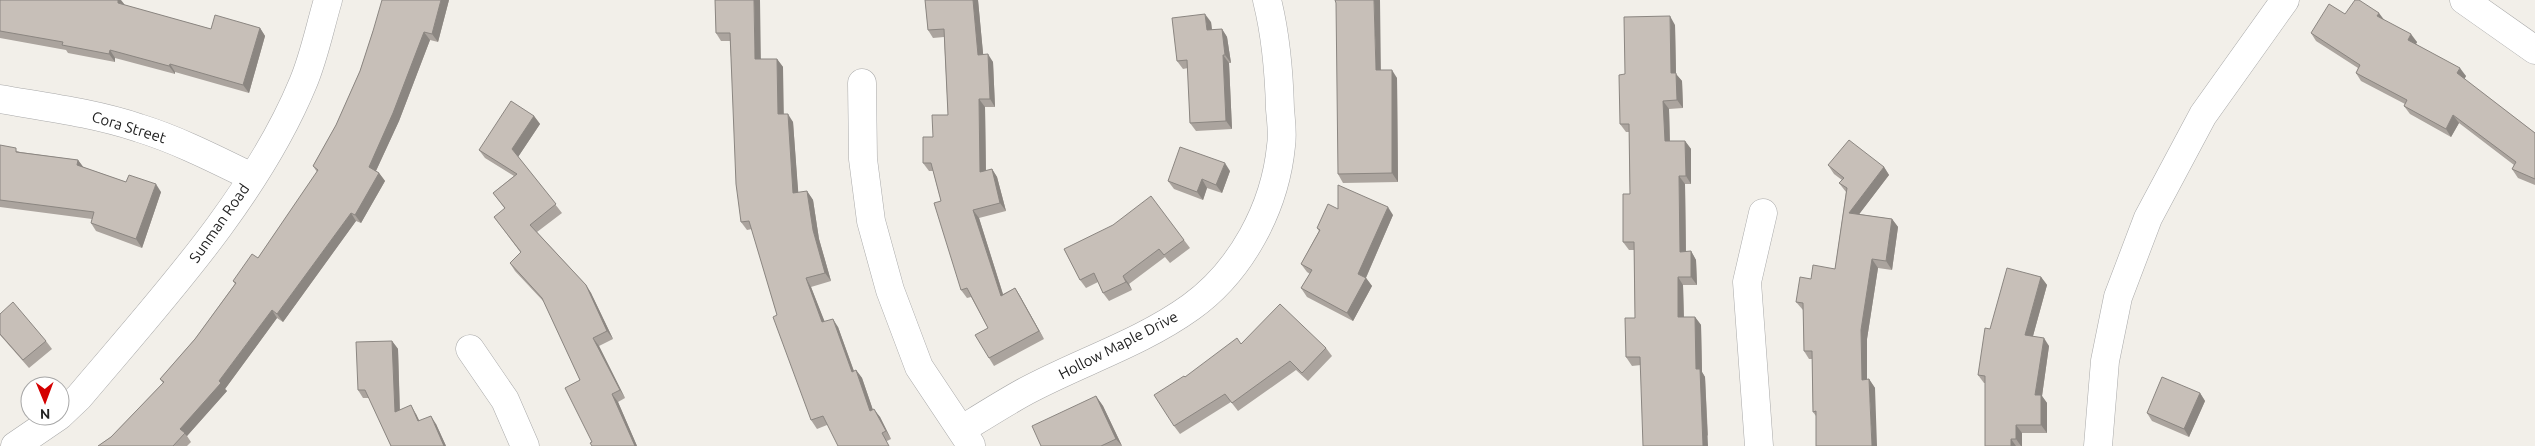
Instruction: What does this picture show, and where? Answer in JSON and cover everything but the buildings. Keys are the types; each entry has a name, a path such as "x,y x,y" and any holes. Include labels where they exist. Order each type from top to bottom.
{"street":[{"name":"Sunman Road","path":"70,406 194,260 271,150 303,82 328,0"},
{"name":"Hollow Maple Drive","path":"966,438 1026,391 1148,333 1191,307 1224,279 1247,246 1263,214 1282,146 1275,30 1267,0"},
{"path":"2098,446 2104,361 2116,306 2148,218 2203,115 2284,0"},
{"path":"2469,1 2535,50"},
{"path":"862,83 863,160 871,221 890,290 919,367 966,438"},
{"name":"Cora Street","path":"0,99 78,112 138,127 187,146 252,177"},
{"path":"1759,446 1747,282 1763,213"},
{"path":"470,349 505,400 525,446"},
{"name":"Sunman Road","path":"15,446 45,426"}]}
